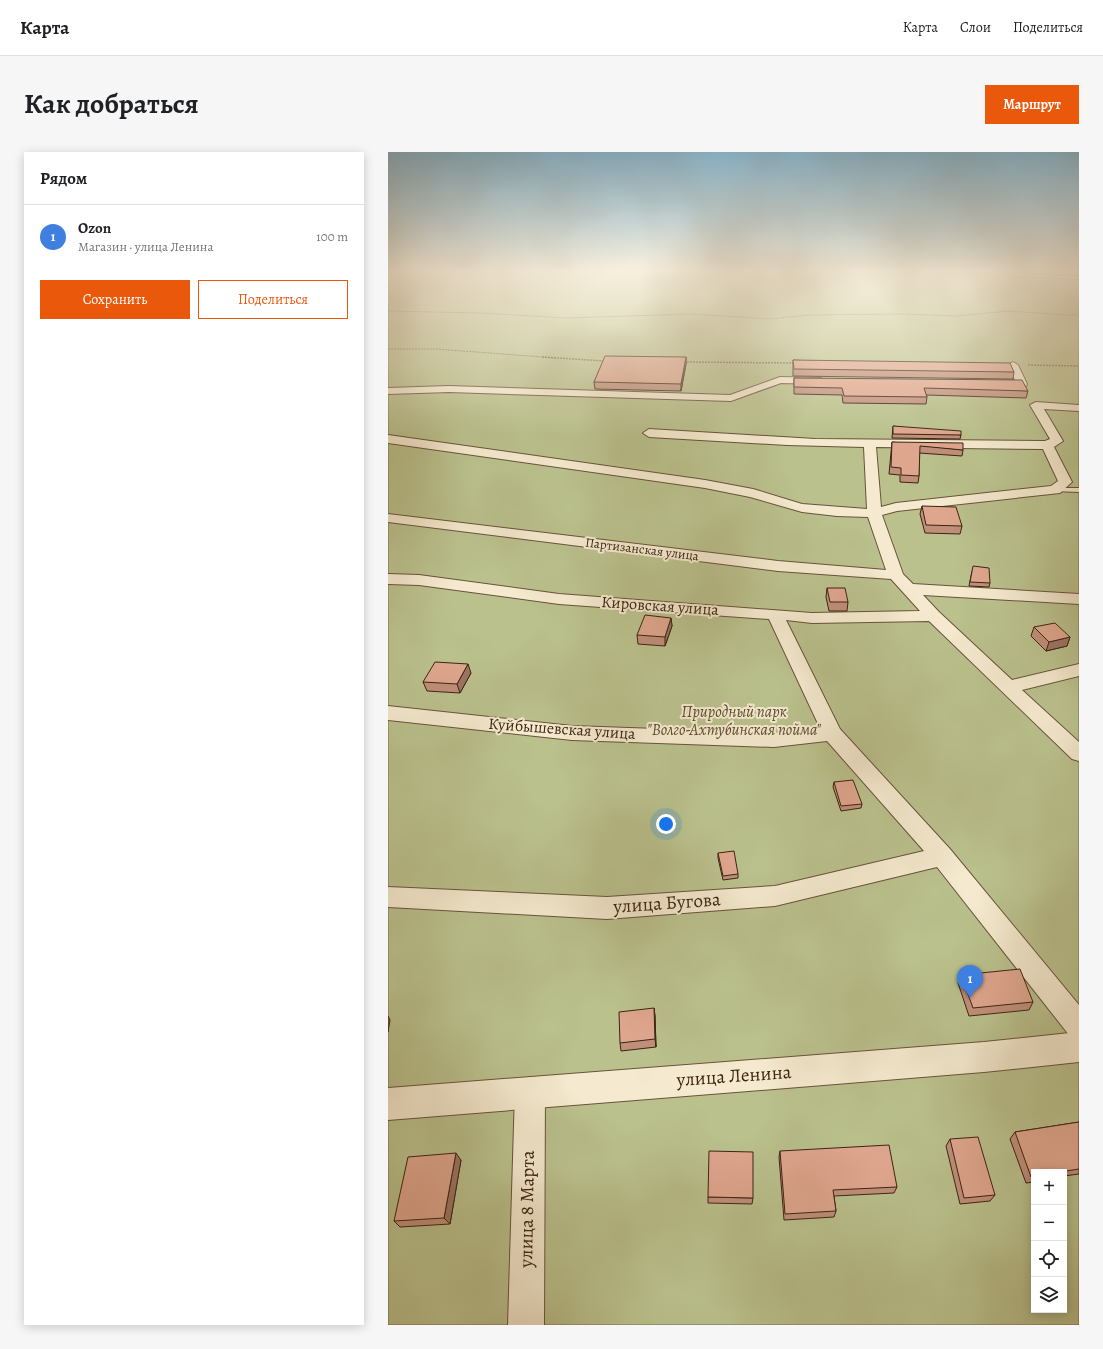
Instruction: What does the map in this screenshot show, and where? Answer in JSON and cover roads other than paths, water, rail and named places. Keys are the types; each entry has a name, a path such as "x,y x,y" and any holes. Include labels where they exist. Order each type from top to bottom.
{"street":[{"path":"649,433 739,440 870,443 1047,445 1056,441 1036,405 1022,384 1013,365"},
{"path":"388,391 449,389 731,398 780,380 835,381"},
{"path":"986,383 1022,384"},
{"path":"1036,405 1079,408"},
{"path":"388,439 705,484 752,493 802,508 837,512 874,513 896,507 1055,490 1064,482 1047,445"},
{"path":"870,443 874,513 896,575 933,616 1079,754"},
{"name":"Партизанская улица","path":"388,518 778,566 896,575"},
{"name":"Кировская улица","path":"388,579 419,580 559,599 775,614 812,618 933,616"},
{"path":"908,589 1079,599"},
{"path":"775,614 832,733 942,856 1079,1026"},
{"path":"1008,687 1079,670"},
{"name":"Куйбышевская улица","path":"388,713 572,733 774,740 832,733"},
{"name":"улица Бугова","path":"388,897 608,908 768,896 942,856"},
{"name":"улица Ленина","path":"388,1104 976,1058 1079,1047"},
{"name":"улица 8 Марта","path":"526,1325 530,1092"}],"lane":[{"path":"1055,490 1079,490"}],"place":[{"name":"Ozon","path":"970,998"}],"park label":[{"name":"Природный парк \"Волго-Ахтубинская пойма\"","path":"734,721"}]}
